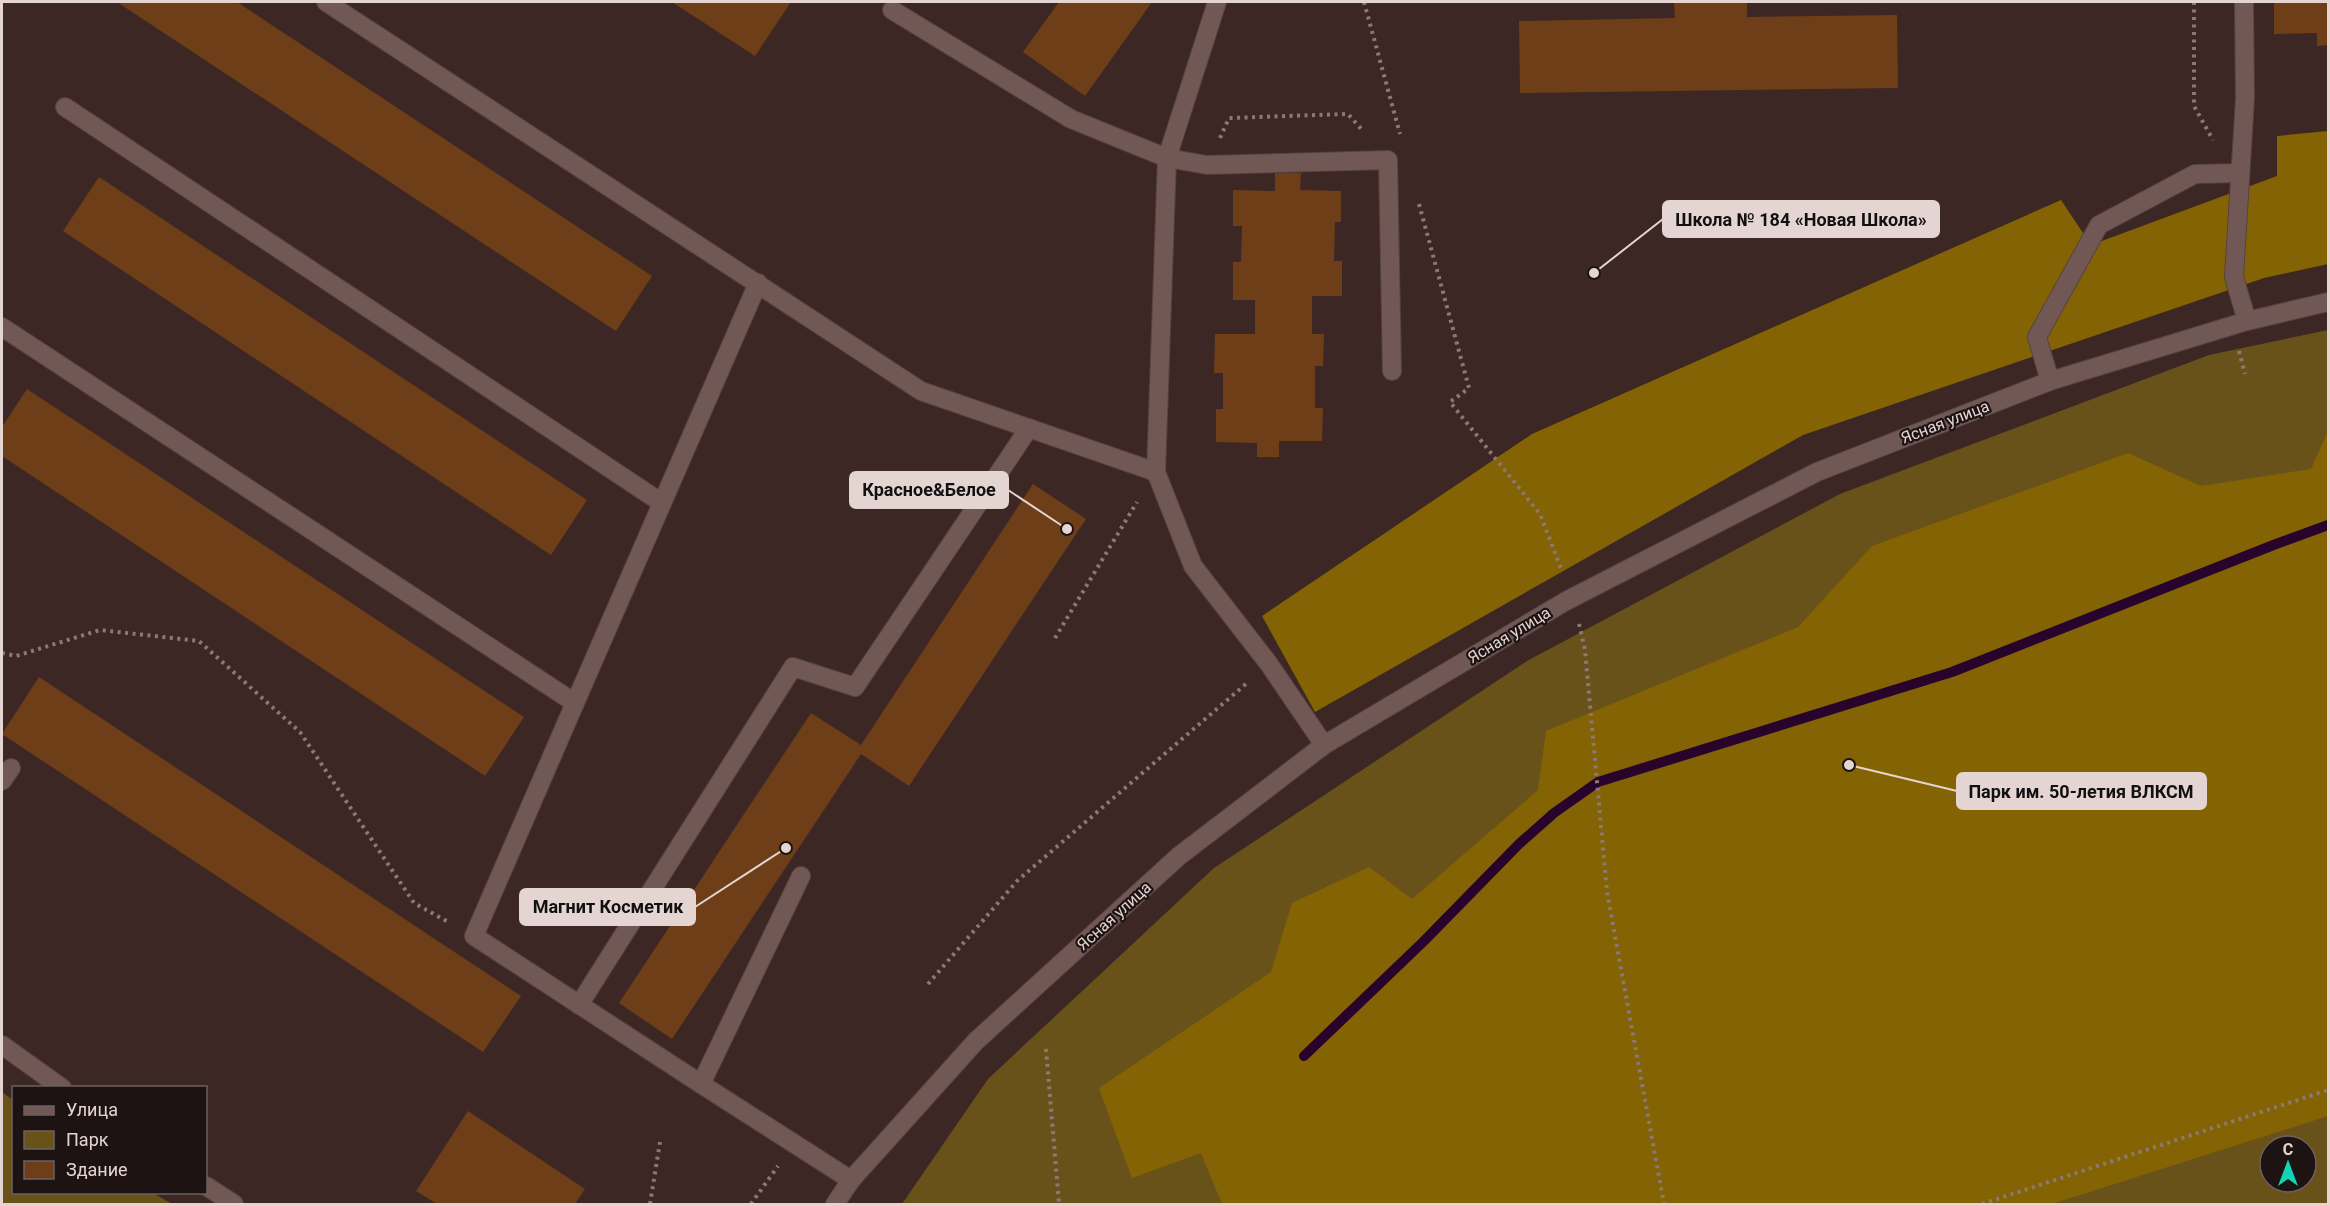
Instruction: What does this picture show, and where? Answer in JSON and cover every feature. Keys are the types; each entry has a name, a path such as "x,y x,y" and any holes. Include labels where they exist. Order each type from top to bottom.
{"street":[{"path":"326,2 921,391 1156,472"},
{"path":"1217,2 1167,158 1156,472 1193,566 1269,664 1324,745"},
{"path":"2244,2 2245,98 2234,277 2247,321"},
{"path":"892,10 1071,119 1167,158 1207,165 1388,160 1392,371"},
{"path":"65,107 662,503"},
{"path":"2050,381 2037,337 2099,225 2195,174 2241,173"},
{"path":"758,283 474,936 851,1180"},
{"name":"Ясная улица","path":"835,1204 851,1180 976,1041 1179,856 1324,745 1572,598 1817,472 2050,381 2247,321 2328,302"},
{"path":"2,327 575,703"},
{"path":"579,1005 793,667 855,687 1029,428"},
{"path":"701,1084 801,876"},
{"path":"2,1045 59,1086"},
{"path":"207,1187 234,1204"}],"path":[{"path":"1207,165 1229,118 1348,114 1388,160"},
{"path":"1450,402 1540,514 1572,598 1585,650 1607,892 1664,1204"},
{"path":"1055,638 1156,472"},
{"path":"2,653 16,656 100,630 199,641 300,732 414,903 474,936"},
{"path":"928,984 1017,881 1269,664"},
{"path":"1046,1050 1059,1204"},
{"path":"1982,1204 2328,1090"},
{"path":"650,1204 660,1142"},
{"path":"751,1204 795,1143"}],"green space":[{"path":"2328,330 2328,1204 902,1204 988,1079 1214,868 1527,661 1840,494 2209,355"},
{"path":"2,1092 12,1099 12,1194 155,1194 172,1204 2,1204"}],"shaded area":[{"path":"2328,131 2328,264 2264,278 1803,435 1315,712 1262,616 1532,434 2061,200 2091,245 2277,176 2277,136"},
{"path":"2328,431 2328,1116 2272,1134 2258,1134 2258,1138 2052,1204 1222,1204 1201,1153 1132,1178 1099,1088 1271,972 1292,903 1369,867 1412,899 1538,790 1546,731 1798,627 1872,546 2128,453 2201,486 2311,469"}],"building":[{"path":"122,2 237,2 652,276 616,331 120,4"},
{"path":"672,2 791,2 755,56"},
{"path":"1059,2 1152,2 1085,96 1023,52"},
{"path":"1674,2 1747,2 1747,17 1897,15 1898,88 1520,93 1519,21 1675,18"},
{"path":"2274,2 2328,2 2328,45 2317,46 2317,33 2274,34"},
{"path":"1275,172 1301,173 1300,190 1341,191 1341,222 1335,222 1334,261 1342,261 1342,296 1312,296 1312,334 1324,334 1323,366 1315,366 1315,408 1323,408 1322,441 1279,441 1279,457 1257,457 1257,443 1216,442 1216,409 1223,409 1223,373 1214,373 1215,334 1255,334 1255,300 1233,300 1233,262 1241,262 1242,226 1233,226 1233,190 1275,191"},
{"path":"99,177 587,500 551,555 63,231"},
{"path":"27,389 524,717 485,776 2,456 2,427"},
{"path":"1033,484 1086,519 909,786 861,754 672,1039 619,1003 811,713 861,745"},
{"path":"39,677 521,996 483,1052 2,734"},
{"path":"468,1111 585,1189 575,1204 437,1204 416,1191"}],"waterway":[{"path":"1304,1056 1423,942 1519,844 1554,813 1598,782 1952,672 2328,525"}],"place":[{"name":"Школа № 184 «Новая Школа»","path":"1594,273"},
{"name":"Красное&Белое","path":"1067,529"},
{"name":"Парк им. 50-летия ВЛКСМ","path":"1849,765"},
{"name":"Магнит Косметик","path":"786,848"}]}
